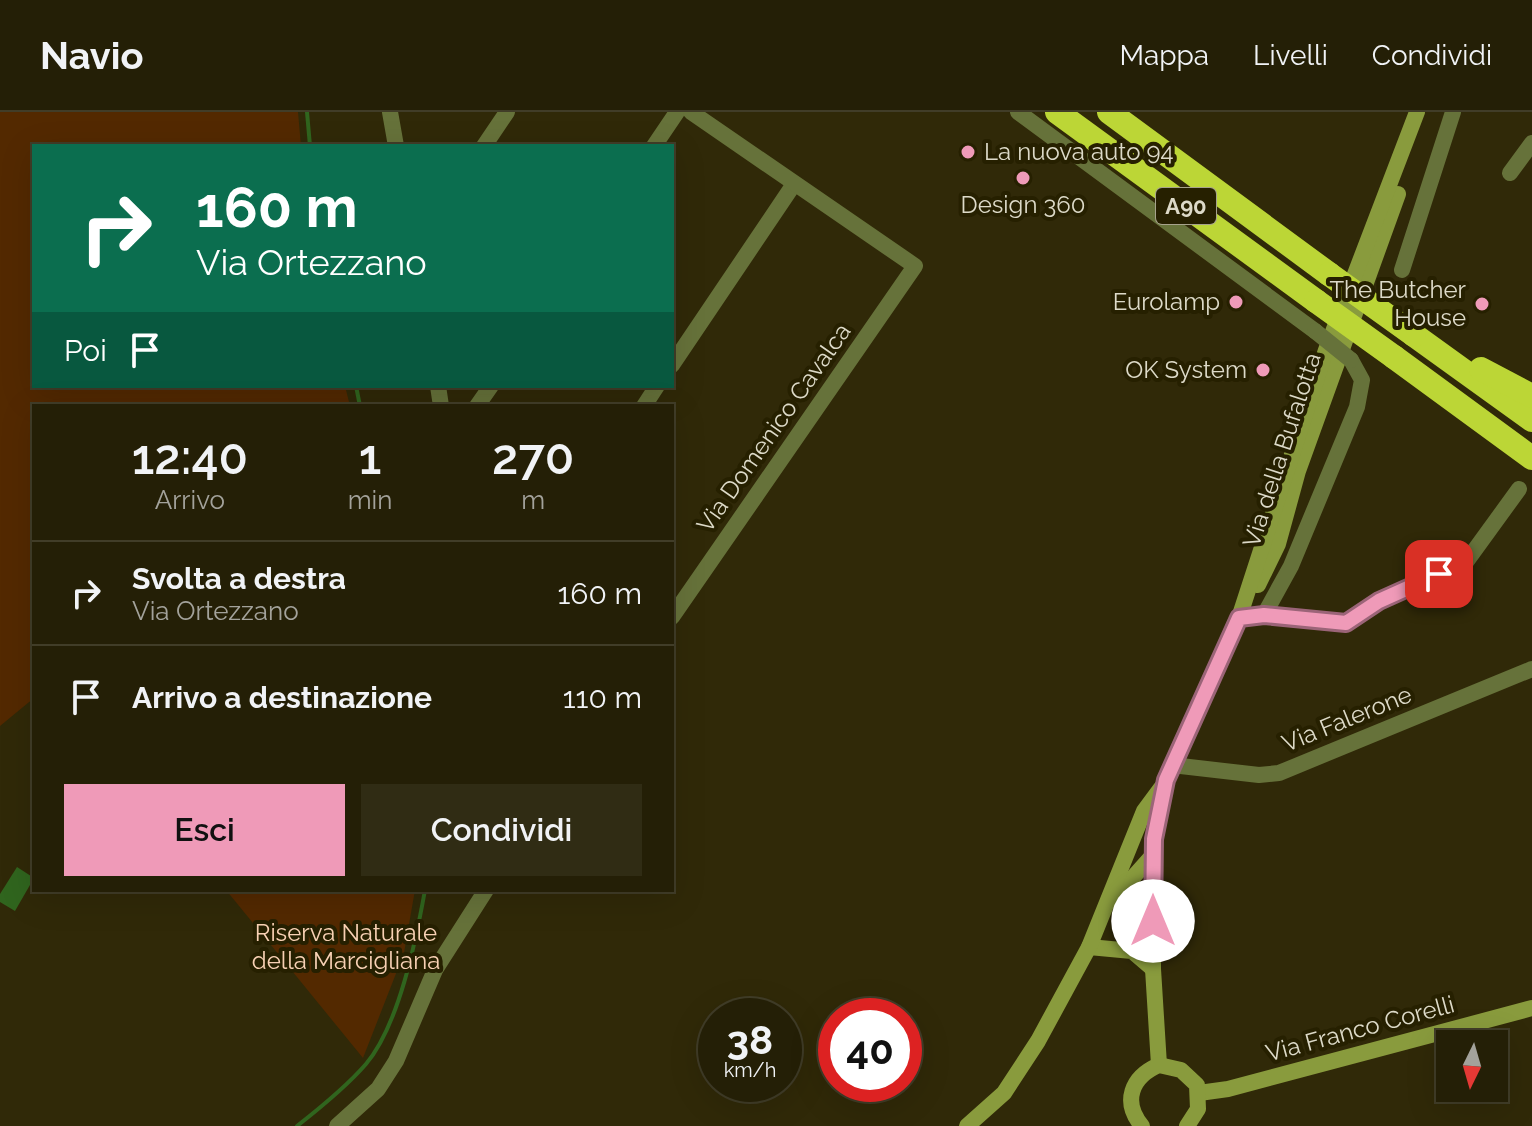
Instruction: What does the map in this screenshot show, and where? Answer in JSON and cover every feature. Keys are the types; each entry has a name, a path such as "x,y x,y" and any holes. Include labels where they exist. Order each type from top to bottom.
{"highway":[{"name":"A90","path":"1057,112 1532,458"},
{"name":"A90","path":"1109,112 1532,420"},
{"path":"1437,352 1470,363 1532,396"}],"street":[{"path":"390,112 396,144"},
{"path":"485,144 507,112"},
{"path":"655,144 677,112"},
{"path":"674,362 794,184 691,112"},
{"path":"1018,112 1315,331 1351,360 1362,380 1357,407 1291,566 1264,615"},
{"name":"Via della Bufalotta","path":"1239,618 1326,350 1417,112"},
{"name":"Via della Bufalotta","path":"1159,1065 1153,969 1153,855 1158,812 1169,773 1239,618 1278,544 1298,471 1370,278 1424,112"},
{"path":"1402,270 1453,112"},
{"path":"1510,173 1532,143"},
{"name":"Via Domenico Cavalca","path":"674,614 915,266 794,184"},
{"path":"1239,618 1264,615 1331,623 1350,621 1379,601 1466,562 1519,489"},
{"name":"Via Falerone","path":"1169,773 1279,773 1532,669"},
{"path":"967,1126 1004,1093 1038,1041 1089,947 1144,811 1169,773"},
{"path":"1102,916 1153,855"},
{"path":"337,1126 378,1089 396,1061 435,970 485,892"},
{"path":"1089,947 1132,951 1153,969"},
{"name":"Via Franco Corelli","path":"1199,1093 1228,1089 1532,1008"},
{"path":"1142,1126 1133,1115 1131,1095 1140,1076 1159,1065 1181,1070 1197,1085 1198,1109 1187,1126"}],"green space":[{"path":"0,112 298,112 301,144 32,144 32,388 346,388 350,404 32,404 32,700 0,726"},
{"name":"Riserva Naturale della Marcigliana","path":"228,892 415,892 404,953 363,1058"}],"shaded area":[{"path":"17,867 32,877 15,911 0,902 0,894"}],"waterway":[{"path":"307,112 310,144"},
{"path":"356,388 360,404"},
{"path":"297,1126 350,1080 378,1047 397,1005 425,892"}],"place":[{"name":"La nuova auto 94","path":"968,152"},
{"name":"Design 360","path":"1023,178"},
{"name":"Eurolamp","path":"1236,302"},
{"name":"The Butcher House","path":"1482,304"},
{"name":"OK System","path":"1263,370"}],"route":[{"path":"1153,921 1154,839 1166,780 1239,618 1264,615 1346,623 1373,604 1439,574"}]}
